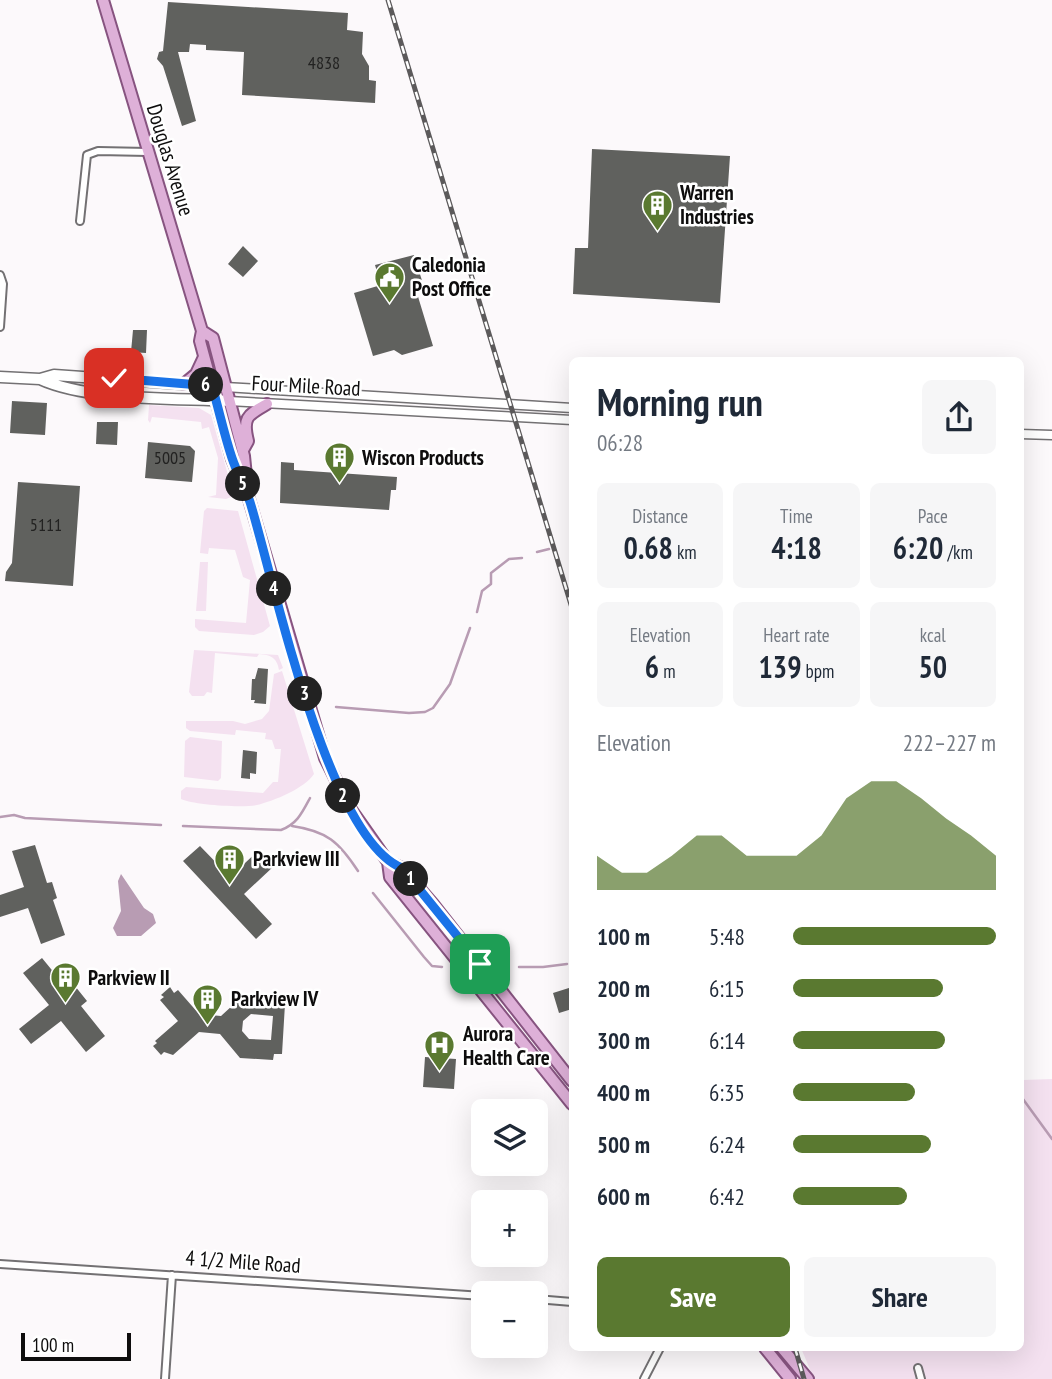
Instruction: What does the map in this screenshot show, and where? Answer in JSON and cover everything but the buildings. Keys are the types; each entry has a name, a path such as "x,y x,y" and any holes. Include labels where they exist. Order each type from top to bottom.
{"main road":[{"name":"Douglas Avenue","path":"103,0 202,331 200,341 232,458 249,499 325,758 349,808 388,862 390,877 569,1100"},
{"name":"Douglas Avenue","path":"202,331 212,338 243,450 249,499"},
{"path":"184,384 196,374 204,357"},
{"name":"Four Mile Road","path":"0,377 40,379 54,375 225,387"},
{"name":"Four Mile Road","path":"40,379 55,386 113,394 229,401"},
{"path":"243,450 248,441 247,419 253,411 267,404"},
{"name":"Douglas Avenue","path":"388,862 402,868 433,904 569,1077"},
{"path":"767,1351 790,1379"},
{"path":"785,1351 808,1379"}],"street":[{"path":"80,221 87,155 97,151 148,152"},
{"path":"0,275 3,284 0,327"},
{"name":"Four Mile Road","path":"225,387 569,408"},
{"name":"Four Mile Road","path":"229,401 569,420"},
{"path":"1024,434 1052,435"},
{"name":"4 1/2 Mile Road","path":"0,1264 471,1295"},
{"path":"166,1379 172,1275"},
{"path":"548,1300 569,1302"},
{"path":"644,1379 658,1351"},
{"path":"918,1368 921,1379"}],"shaded area":[{"path":"149,405 199,408 211,415 234,496 226,499 208,497 216,495 218,458 209,427 202,429 201,422 152,417 150,423"},
{"path":"207,508 238,511 270,626 263,632 254,635 199,631 195,627 195,619 246,623 250,580 243,577 235,550 209,548 208,554 200,553 204,511"},
{"path":"200,562 208,562 206,611 196,611"},
{"path":"194,650 278,655 283,668 279,670 275,659 266,655 259,654 257,657 215,653 212,693 192,696 189,692"},
{"path":"282,671 314,774 296,789 257,805 218,805 181,799 181,791 186,787 263,793 273,782 278,782 281,749 275,749 272,740 265,739 266,733 236,730 235,735 190,731 186,728 186,721 233,721 245,724 262,719 269,711 274,674"},
{"path":"190,737 222,741 221,778 218,781 184,777 185,741"},
{"path":"121,874 144,908 153,914 156,923 141,936 117,936 113,928 121,911 118,881"},
{"path":"1052,1079 1052,1379 814,1379 802,1351 1024,1351 1024,1080"}],"waterway":[{"path":"537,552 549,549"},
{"path":"477,612 482,591 491,584 491,573 509,559 522,558"},
{"path":"336,707 409,713 425,712 433,708 450,684 470,628"},
{"path":"183,826 281,830 295,821 310,798"},
{"path":"0,817 14,815 25,818 161,825"},
{"path":"292,826 314,831 331,840 345,852 358,871"},
{"path":"373,893 432,966 442,967"},
{"path":"519,967 567,964"},
{"path":"494,966 502,967"},
{"path":"1024,1100 1052,1139"}],"railway":[{"path":"388,0 569,598"},
{"path":"796,1351 804,1379"}],"place":[{"name":"Warren Industries","path":"657,232"},
{"name":"Caledonia Post Office","path":"389,304"},
{"name":"Wiscon Products","path":"339,485"},
{"name":"Parkview III","path":"230,886"},
{"name":"Parkview II","path":"65,1005"},
{"name":"Parkview IV","path":"208,1026"},
{"name":"Aurora Health Care","path":"440,1073"}],"route":[{"path":"114,378 212,386 232,458 249,499 316,732 336,782 349,808 388,862 402,868 480,964"}]}
